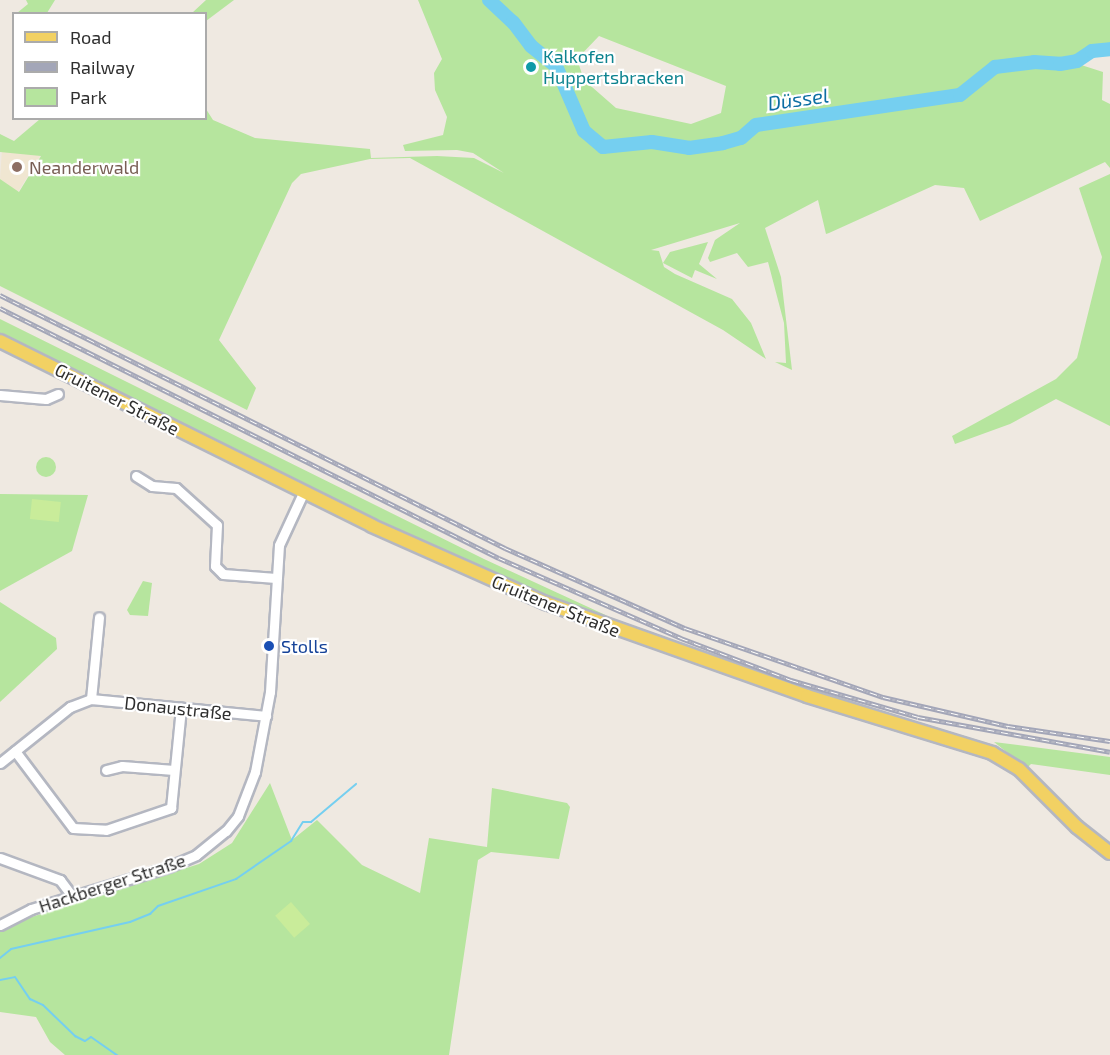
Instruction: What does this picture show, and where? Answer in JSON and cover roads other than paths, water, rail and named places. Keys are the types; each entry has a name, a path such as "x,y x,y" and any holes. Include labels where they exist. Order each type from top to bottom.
{"main road":[{"name":"Gruitener Straße","path":"0,341 303,493 502,585 650,643 992,753 1019,769 1083,833 1110,853"}],"street":[{"path":"0,395 46,399 58,394"},
{"path":"136,476 152,486 176,488 218,525 214,566 223,574 276,578"},
{"name":"Hackberger Straße","path":"0,925 31,909 168,867 196,855 226,831 246,800 266,716 274,662 279,544 303,493"},
{"path":"0,763 70,707 91,699 99,617"},
{"name":"Donaustraße","path":"91,699 266,716"},
{"path":"15,751 73,828 89,831 106,830 171,808 181,707"},
{"path":"106,770 122,766 174,770"},
{"path":"0,858 60,880 72,896"}],"waterway":[{"name":"Düssel","path":"489,0 513,22 531,46 556,66 584,131 603,147 652,142 689,148 723,143 741,138 756,125 960,95 995,67 1034,62 1060,64 1077,61 1092,51 1110,49"},
{"path":"0,958 11,949 130,922 150,914 158,906 236,879 291,841 303,822 311,822 356,784"},
{"path":"0,980 15,977 30,999 43,1005 75,1036 85,1041 91,1037 117,1055"}],"railway":[{"path":"0,295 505,548 685,628 883,697 1008,726 1110,741"},
{"path":"0,308 499,558 681,638 791,680 918,717 1110,752"}],"place":[{"name":"Kalkofen Huppertsbracken","path":"531,67"},
{"name":"Neanderwald","path":"17,167"},
{"name":"Stolls","path":"269,646"}]}
